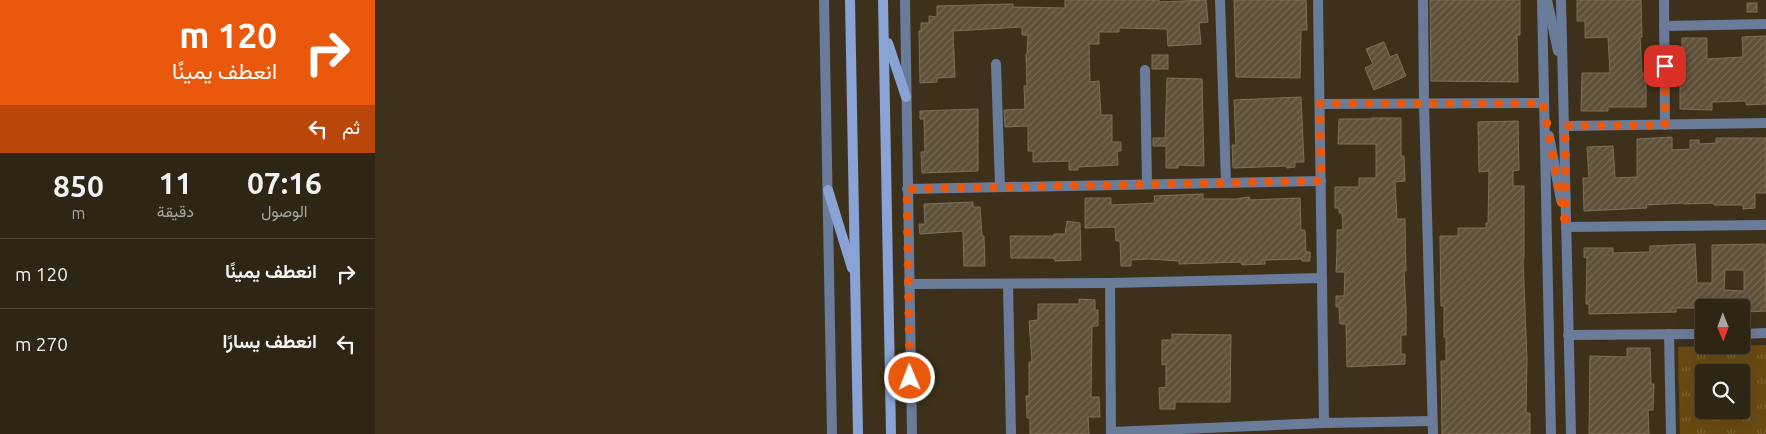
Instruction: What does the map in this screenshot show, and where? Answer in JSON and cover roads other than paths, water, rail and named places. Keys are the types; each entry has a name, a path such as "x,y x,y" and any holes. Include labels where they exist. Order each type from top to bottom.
{"main road":[{"path":"850,0 858,434"},
{"path":"883,0 891,434"},
{"path":"884,29 906,97"},
{"path":"828,190 856,281"}],"street":[{"path":"824,0 832,434"},
{"path":"905,0 911,434"},
{"path":"1221,0 1226,183"},
{"path":"1318,0 1324,423"},
{"path":"1423,0 1423,104 1433,434"},
{"path":"1541,0 1551,434"},
{"path":"1547,0 1564,74"},
{"path":"1561,0 1571,434"},
{"path":"1664,0 1665,125"},
{"path":"1664,26 1766,24"},
{"path":"996,64 999,187"},
{"path":"1145,70 1147,184"},
{"path":"1320,104 1543,103"},
{"path":"1543,103 1566,227"},
{"path":"1565,126 1766,123"},
{"path":"907,189 1321,181"},
{"path":"1566,227 1766,225"},
{"path":"909,284 1110,283 1322,278"},
{"path":"1110,283 1111,433 1324,423 1432,421"},
{"path":"1008,284 1011,434"},
{"path":"1750,334 1766,333"},
{"path":"1669,334 1671,434"},
{"path":"1568,335 1695,334"}]}
